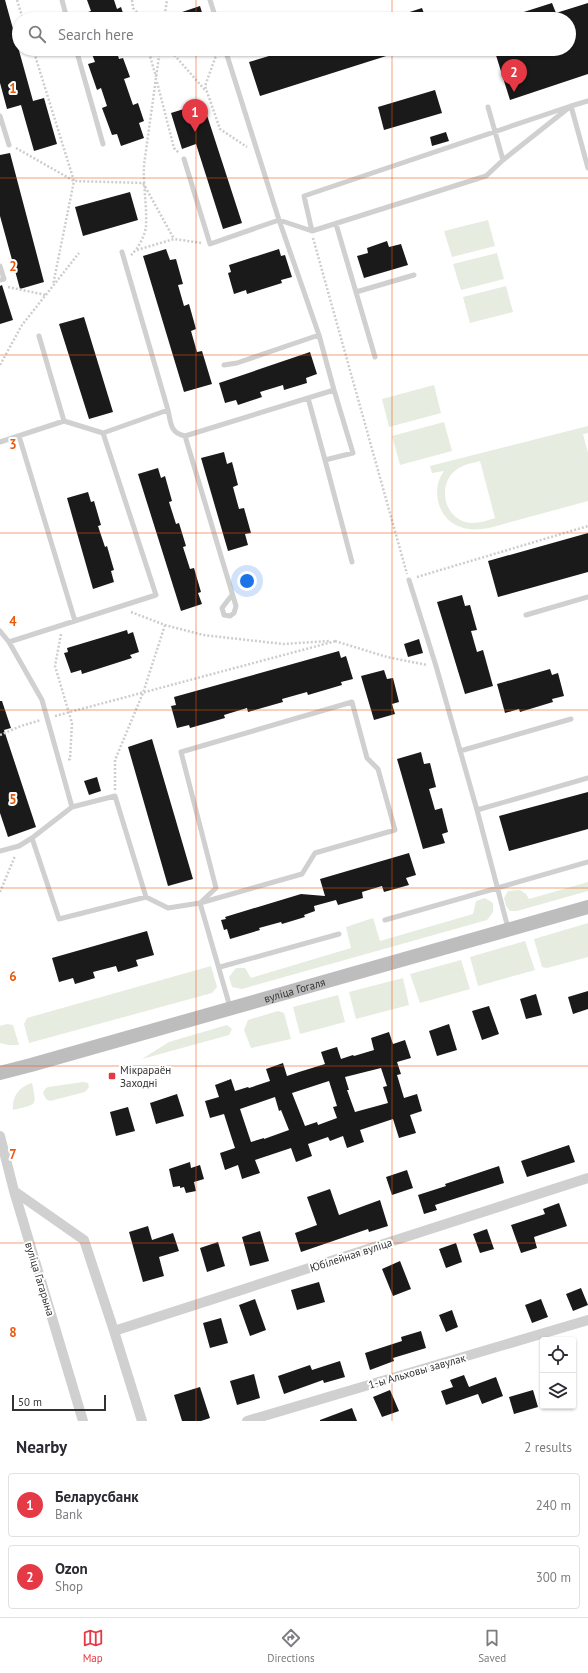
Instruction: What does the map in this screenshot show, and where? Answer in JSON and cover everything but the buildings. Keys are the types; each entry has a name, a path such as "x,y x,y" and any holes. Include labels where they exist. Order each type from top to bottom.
{"main road":[{"name":"вуліца Гогаля","path":"0,1073 508,928 588,907"}],"street":[{"name":"вуліца Гагарына","path":"0,1136 14,1191 83,1421"},
{"name":"Юбілейная вуліца","path":"114,1331 588,1178"},
{"path":"14,1191 84,1240 142,1421"},
{"name":"1-ы Альховы завулак","path":"247,1421 588,1320"}],"lane":[{"path":"62,0 65,12"},
{"path":"210,0 214,12"},
{"path":"78,56 103,144"},
{"path":"227,56 279,220 319,335 353,453 325,460"},
{"path":"312,231 304,196 588,101"},
{"path":"488,106 503,160"},
{"path":"184,159 210,244 279,220 312,231 486,176 503,160 571,106"},
{"path":"571,106 588,168"},
{"path":"0,116 9,145"},
{"path":"336,224 375,357"},
{"path":"122,252 174,431 177,434 185,436 334,390"},
{"path":"0,266 2,280"},
{"path":"356,292 414,275"},
{"path":"224,365 237,363 319,335"},
{"path":"39,336 64,421"},
{"path":"308,398 352,562"},
{"path":"0,442 64,421 103,433 168,410"},
{"path":"9,642 156,595 103,433"},
{"path":"19,436 75,621"},
{"path":"185,436 232,595"},
{"path":"408,580 436,666 477,810 508,928"},
{"path":"526,615 588,597"},
{"path":"0,631 9,642 42,700 72,807"},
{"path":"32,838 59,919 146,897 168,908 200,903 302,874 315,854 395,830 378,769 367,758 352,702 181,752 216,888 200,903"},
{"path":"460,752 572,720"},
{"path":"477,810 588,778"},
{"path":"0,851 19,846 32,838 72,807 115,796 146,897"},
{"path":"385,920 588,862"},
{"path":"200,903 220,968 230,1008"},
{"path":"220,968 339,934"}],"path":[{"path":"17,0 21,12"},
{"path":"132,0 133,8 137,11"},
{"path":"165,12 167,0"},
{"path":"35,56 74,181 53,285"},
{"path":"150,56 174,148 184,159"},
{"path":"125,261 136,250 146,226 143,183 144,165 159,56"},
{"path":"175,56 207,92"},
{"path":"216,56 205,86 220,129 249,148"},
{"path":"9,145 74,181 143,183"},
{"path":"143,183 174,239"},
{"path":"312,231 408,580 588,526"},
{"path":"136,250 174,239 210,244"},
{"path":"0,365 22,324 79,253"},
{"path":"2,280 8,287 46,295"},
{"path":"111,609 126,610 165,625 203,635 283,644 336,641 387,657 436,666"},
{"path":"61,766 70,758 72,723 55,666 62,625"},
{"path":"115,796 115,760 143,693 165,625"},
{"path":"0,735 21,726 336,641"},
{"path":"0,892 19,846"}],"shaded area":[{"path":"488,220 495,246 452,257 444,231"},
{"path":"497,253 504,279 461,290 453,264"},
{"path":"506,286 513,312 470,323 463,297"},
{"path":"434,385 441,413 389,427 382,399"},
{"path":"444,422 452,451 400,465 392,436"},
{"path":"588,426 588,433 583,434 588,453 588,501 489,528 468,529 453,523 447,518 442,511 437,495 440,479 444,471 432,473 430,466","holes":["480,461 495,518 469,523 457,518 451,512 447,505 445,488 452,473 459,468"]},
{"path":"588,882 588,891 517,911 510,911 506,906 504,898 508,891 520,890 526,894 529,899"},
{"path":"485,898 493,903 493,912 487,920 242,989 232,987 229,977 236,968 245,968 251,978 351,948 346,927 373,918 380,941 473,914 476,901"},
{"path":"588,923 588,957 547,968 542,967 534,939"},
{"path":"525,941 535,970 478,986 470,957"},
{"path":"461,960 470,989 420,1003 410,974"},
{"path":"211,966 217,987 212,993 29,1043 24,1024 27,1018"},
{"path":"403,978 409,1005 356,1019 349,992"},
{"path":"338,995 345,1022 300,1034 293,1007"},
{"path":"278,1011 284,1013 291,1039 251,1048 244,1030 248,1020"},
{"path":"7,1024 13,1025 19,1045 0,1043 0,1026"},
{"path":"227,1025 232,1029 229,1035 142,1059 169,1042"},
{"path":"83,1082 88,1083 89,1087 85,1092 50,1101 46,1099 43,1093 48,1087"},
{"path":"32,1083 35,1101 27,1107 13,1110 14,1100 17,1093 23,1087"}],"place":[{"name":"Ozon","path":"514,92"},
{"name":"Беларусбанк","path":"195,132"},
{"name":"Мікрараён Заходні","path":"112,1076"}]}
